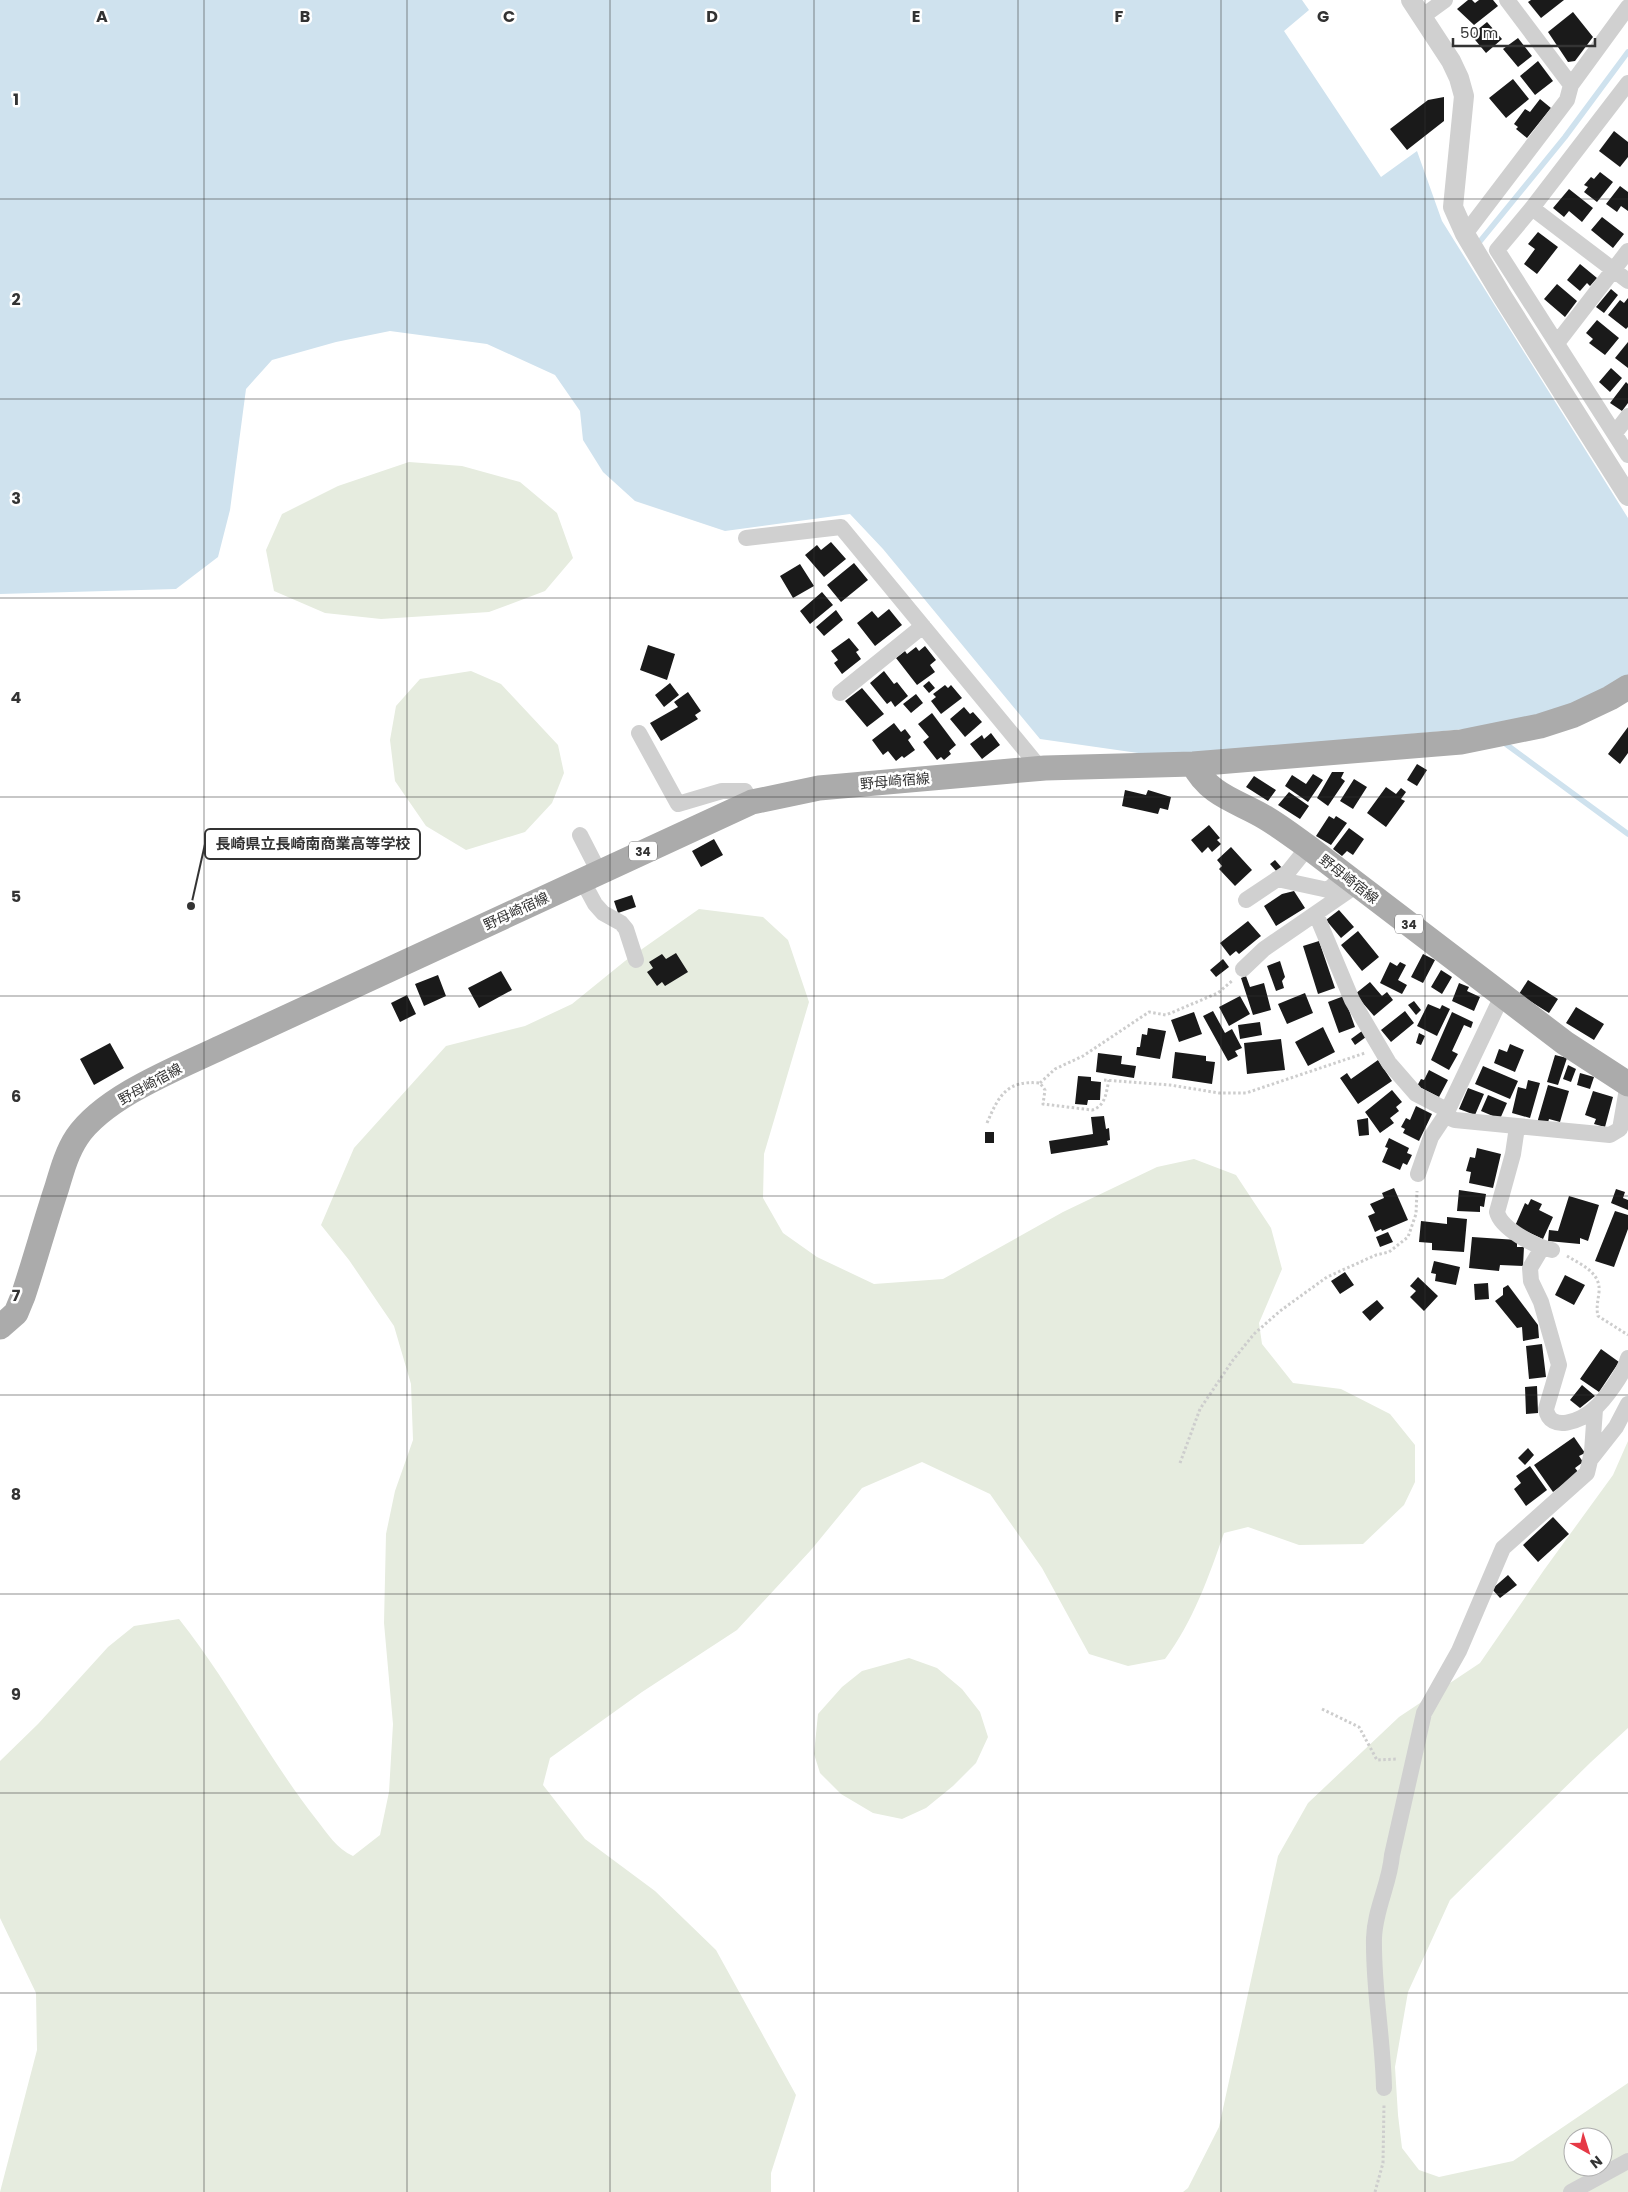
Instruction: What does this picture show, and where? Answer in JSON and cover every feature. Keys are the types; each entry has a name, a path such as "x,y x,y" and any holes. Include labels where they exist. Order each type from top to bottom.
{"main road":[{"name":"野母崎宿線","path":"0,1327 16,1313 23,1296 65,1164 77,1138 90,1122 106,1108 145,1084 222,1047 752,802 820,788 1040,768 1193,764 1334,751 1431,746 1473,740 1574,715 1628,687"},
{"name":"野母崎宿線","path":"1193,764 1198,775 1215,792 1266,818 1308,847 1502,996 1566,1043 1628,1083"}],"street":[{"path":"1411,0 1451,61 1459,78 1464,96 1453,207 1465,234 1502,296 1628,496"},
{"path":"1423,16 1445,0"},
{"path":"1507,0 1571,85"},
{"path":"1465,234 1567,100 1571,85 1628,7"},
{"path":"1628,83 1532,208 1497,250 1628,455"},
{"path":"1532,208 1628,281"},
{"path":"1557,343 1628,251"},
{"path":"1615,434 1628,416"},
{"path":"746,538 841,526 1040,768"},
{"path":"840,693 923,626"},
{"path":"639,734 678,804 722,791 745,791 752,802"},
{"path":"580,835 595,904 603,913 621,923 626,929 636,960"},
{"path":"1246,900 1288,872 1308,847"},
{"path":"1277,879 1328,890 1351,880"},
{"path":"1243,969 1264,949 1316,914 1351,880"},
{"path":"1316,914 1352,1000 1389,1063 1416,1094 1454,1120 1610,1135 1620,1129 1628,1083"},
{"path":"1418,1174 1431,1137 1446,1113 1502,996"},
{"path":"1516,1127 1513,1154 1497,1212 1499,1219 1507,1227 1547,1249 1530,1268 1531,1282 1541,1302 1559,1365 1546,1409 1547,1414 1555,1422 1560,1423 1582,1418 1595,1409 1621,1374 1628,1358"},
{"path":"1590,1460 1616,1427 1628,1404"},
{"path":"1384,2088 1374,1938 1377,1910 1391,1869 1392,1855 1424,1713 1460,1651 1503,1548 1587,1474 1595,1409"},
{"path":"1571,2192 1628,2161"}],"path":[{"path":"987,1123 996,1101 1008,1089 1021,1083 1040,1083 1055,1069 1083,1056 1149,1012 1166,1015 1203,1001 1218,993 1243,969"},
{"path":"1104,1080 1170,1086 1218,1093 1246,1093 1380,1048"},
{"path":"1040,1083 1045,1090 1044,1104 1092,1110 1099,1108 1103,1103 1109,1080"},
{"path":"1180,1463 1200,1409 1254,1334 1280,1311 1327,1277 1376,1255 1389,1252 1408,1238 1416,1214 1418,1174"},
{"path":"1547,1249 1562,1252 1596,1276 1600,1283 1596,1310 1598,1316 1628,1335"},
{"path":"1322,1708 1359,1727 1377,1760 1414,1758"},
{"path":"1375,2192 1384,2163 1384,2088"}],"shaded area":[{"path":"409,462 462,466 520,482 557,513 573,558 545,591 489,612 381,619 325,613 274,591 266,550 282,514 338,486"},
{"path":"471,671 501,684 558,745 564,773 552,803 525,832 466,850 426,826 395,781 390,740 396,706 420,679"},
{"path":"699,909 763,917 788,940 809,1002 764,1154 763,1198 783,1233 817,1257 874,1284 943,1279 1063,1212 1157,1167 1194,1159 1236,1175 1271,1228 1282,1269 1259,1323 1262,1344 1293,1383 1341,1389 1390,1414 1415,1445 1415,1482 1404,1505 1363,1544 1299,1545 1248,1527 1224,1533 1192,1614 1165,1659 1128,1666 1089,1654 1042,1568 990,1494 922,1462 862,1488 811,1550 737,1630 642,1692 550,1758 543,1785 585,1839 655,1891 716,1950 796,2095 771,2173 771,2192 0,2192 37,2050 36,1993 0,1918 0,1761 38,1724 108,1647 134,1626 179,1619 214,1668 298,1795 333,1840 353,1856 380,1835 389,1792 393,1724 384,1623 386,1534 395,1491 413,1440 411,1384 394,1326 349,1260 321,1225 354,1148 446,1046 525,1026 572,1004 625,961"},
{"path":"1628,1441 1628,1728 1450,1900 1408,1992 1395,2067 1402,2148 1419,2170 1439,2177 1513,2161 1563,2127 1563,2177 1613,2177 1613,2127 1563,2127 1628,2083 1628,2192 1183,2192 1188,2188 1219,2127 1278,1856 1308,1803 1399,1717 1480,1663 1613,1475"},
{"path":"909,1658 937,1668 962,1689 980,1712 988,1737 976,1763 953,1786 926,1808 902,1819 873,1813 841,1794 820,1773 814,1754 818,1714 842,1687 862,1671"}],"water":[{"path":"0,0 1302,0 1309,10 1284,31 1381,177 1417,151 1442,221 1628,518 1628,675 1587,697 1547,712 1519,720 1476,728 1247,749 1152,755 1040,739 883,549 850,514 725,531 635,501 603,472 583,440 580,411 555,375 487,344 390,331 336,342 272,360 246,389 230,510 218,557 176,589 0,594"}],"building":[{"path":"1468,0 1472,0 1475,3 1479,0 1493,0 1498,6 1474,25 1457,9"},
{"path":"1531,0 1564,0 1541,18 1528,2"},
{"path":"1573,12 1593,37 1575,61 1568,62 1548,32"},
{"path":"1487,22 1502,39 1486,53 1471,35"},
{"path":"1518,38 1532,56 1518,67 1503,49"},
{"path":"1538,61 1553,81 1535,95 1520,76"},
{"path":"1513,79 1529,99 1506,118 1489,98"},
{"path":"1444,97 1444,121 1407,150 1390,129 1428,100"},
{"path":"1540,99 1551,108 1527,138 1516,129 1518,127 1514,124 1525,109 1530,112"},
{"path":"1614,131 1628,142 1628,157 1620,167 1599,151"},
{"path":"1600,172 1613,182 1597,202 1584,192 1588,187 1584,185 1591,177 1594,179"},
{"path":"1620,186 1628,192 1628,211 1621,206 1617,212 1606,204"},
{"path":"1569,189 1593,208 1582,222 1569,211 1564,217 1553,208"},
{"path":"1602,217 1624,234 1613,248 1591,230"},
{"path":"1538,232 1558,247 1537,274 1524,264 1535,249 1528,244"},
{"path":"1580,264 1597,278 1590,286 1587,283 1580,291 1567,280"},
{"path":"1557,284 1577,301 1565,317 1544,299"},
{"path":"1611,289 1618,295 1604,313 1596,307"},
{"path":"1628,298 1628,327 1626,329 1608,315 1620,300 1624,303"},
{"path":"1597,320 1619,338 1605,355 1589,343 1593,339 1586,333"},
{"path":"1628,342 1628,368 1615,358"},
{"path":"1611,368 1622,378 1610,392 1599,382"},
{"path":"1626,382 1628,384 1628,403 1622,411 1610,403"},
{"path":"831,542 846,559 824,577 805,555 817,545 821,550"},
{"path":"854,563 868,580 841,602 827,585"},
{"path":"800,564 814,586 793,598 780,576"},
{"path":"822,592 833,605 810,624 800,611"},
{"path":"889,609 902,625 875,646 857,623 872,611 878,618"},
{"path":"836,610 843,620 824,636 816,627"},
{"path":"849,638 859,650 856,652 861,659 842,674 834,663 838,660 831,651"},
{"path":"648,645 675,654 667,680 640,670"},
{"path":"925,646 936,660 930,665 935,672 917,685 896,658 905,651 907,654 916,647 919,651"},
{"path":"884,671 894,684 897,682 908,696 895,707 891,701 887,704 870,683"},
{"path":"929,681 935,688 929,693 923,686"},
{"path":"670,683 679,695 664,707 655,695"},
{"path":"945,685 948,688 951,685 962,698 941,714 931,701 936,697 933,694"},
{"path":"862,688 884,714 867,727 845,701"},
{"path":"688,692 701,711 695,715 698,719 661,741 650,723 678,707 674,702"},
{"path":"916,694 923,703 911,713 903,704"},
{"path":"964,707 970,714 973,712 982,722 965,737 950,719"},
{"path":"932,713 956,745 949,751 951,754 944,760 941,757 937,760 923,742 929,737 918,724"},
{"path":"894,723 901,732 905,729 911,737 908,740 915,750 896,761 888,751 883,755 872,740"},
{"path":"1628,727 1628,753 1620,764 1608,754"},
{"path":"991,733 1000,745 982,759 970,744 982,735 984,739"},
{"path":"1417,764 1427,770 1417,786 1407,780"},
{"path":"1332,772 1344,772 1341,778 1345,781 1328,806 1317,798"},
{"path":"1313,774 1323,780 1308,802 1285,786 1292,775 1306,784"},
{"path":"1254,776 1276,790 1268,801 1246,787"},
{"path":"1354,779 1367,787 1353,809 1340,801"},
{"path":"1386,787 1396,794 1401,788 1406,792 1401,799 1405,801 1386,827 1367,813"},
{"path":"1125,790 1146,795 1148,790 1171,797 1168,810 1160,808 1158,814 1122,806"},
{"path":"1289,792 1309,806 1300,819 1278,805"},
{"path":"1329,816 1334,819 1336,816 1347,823 1331,845 1316,836"},
{"path":"1209,825 1220,838 1217,840 1221,844 1212,852 1208,847 1202,853 1191,840"},
{"path":"1349,828 1364,839 1353,855 1347,851 1342,856 1333,849"},
{"path":"714,839 723,855 701,867 692,851"},
{"path":"1231,847 1252,870 1235,886 1219,869 1222,866 1217,860"},
{"path":"1275,860 1282,868 1277,872 1270,864"},
{"path":"1294,891 1305,908 1276,926 1264,906 1282,894"},
{"path":"632,895 636,907 618,913 614,901"},
{"path":"1339,910 1354,927 1341,938 1326,920"},
{"path":"1248,921 1261,936 1239,954 1236,951 1230,956 1220,943"},
{"path":"1358,931 1379,957 1362,971 1341,945"},
{"path":"1319,941 1335,988 1318,994 1303,946"},
{"path":"676,953 688,972 665,986 662,982 657,986 647,972 653,968 649,962 662,954 666,959"},
{"path":"1423,954 1435,960 1423,983 1411,977"},
{"path":"1223,959 1229,967 1216,977 1210,970"},
{"path":"1280,961 1285,977 1282,981 1284,988 1276,991 1267,966"},
{"path":"1390,962 1397,966 1400,962 1406,965 1398,980 1407,985 1402,994 1380,983"},
{"path":"1441,970 1452,977 1442,994 1431,987"},
{"path":"501,971 512,990 479,1008 468,988"},
{"path":"438,975 446,996 424,1006 415,984"},
{"path":"1246,976 1250,987 1264,983 1271,1010 1253,1015 1241,978"},
{"path":"1528,980 1558,999 1549,1013 1519,994"},
{"path":"1370,982 1382,996 1387,992 1393,1000 1374,1016 1355,994"},
{"path":"1459,983 1469,987 1467,991 1480,997 1474,1011 1452,1001"},
{"path":"1305,993 1313,1013 1287,1024 1278,1004"},
{"path":"407,995 416,1014 400,1022 391,1003"},
{"path":"1240,996 1250,1014 1229,1026 1219,1007"},
{"path":"1344,996 1355,1027 1339,1033 1328,1002"},
{"path":"1414,1001 1421,1010 1416,1015 1408,1005"},
{"path":"1428,1004 1440,1009 1442,1005 1450,1009 1437,1036 1417,1026"},
{"path":"1576,1007 1604,1024 1594,1040 1566,1023"},
{"path":"1213,1011 1225,1033 1232,1029 1242,1048 1235,1051 1238,1056 1228,1061 1203,1016"},
{"path":"1405,1011 1414,1023 1391,1042 1381,1030"},
{"path":"1194,1012 1202,1034 1179,1042 1171,1020"},
{"path":"1452,1012 1473,1022 1471,1028 1464,1025 1452,1051 1458,1054 1449,1070 1431,1060"},
{"path":"1260,1022 1262,1035 1240,1039 1238,1025"},
{"path":"1323,1027 1335,1052 1308,1066 1295,1042"},
{"path":"1148,1028 1166,1031 1160,1059 1136,1055 1137,1047 1140,1047 1142,1034 1147,1035"},
{"path":"1362,1031 1366,1037 1355,1045 1351,1039"},
{"path":"1419,1033 1425,1036 1421,1045 1416,1043"},
{"path":"1281,1039 1285,1070 1247,1074 1244,1043"},
{"path":"110,1043 124,1068 94,1085 80,1059"},
{"path":"1510,1044 1524,1050 1515,1072 1494,1063 1499,1049 1507,1052"},
{"path":"1175,1052 1206,1056 1206,1061 1215,1062 1212,1084 1172,1078"},
{"path":"1098,1053 1122,1056 1121,1064 1136,1066 1134,1078 1096,1072"},
{"path":"1555,1055 1567,1058 1558,1085 1547,1082"},
{"path":"1378,1060 1392,1081 1358,1104 1340,1078 1347,1073 1351,1079"},
{"path":"1568,1065 1576,1069 1571,1082 1563,1079"},
{"path":"1483,1066 1518,1081 1510,1099 1475,1084"},
{"path":"1429,1070 1448,1080 1439,1097 1417,1086 1421,1079 1424,1080"},
{"path":"1580,1073 1594,1077 1590,1089 1577,1085"},
{"path":"1078,1076 1091,1077 1091,1081 1101,1082 1100,1100 1088,1100 1087,1105 1075,1104"},
{"path":"1528,1080 1540,1083 1530,1118 1512,1113 1518,1087 1526,1089"},
{"path":"1548,1085 1569,1091 1560,1122 1549,1119 1547,1126 1537,1123"},
{"path":"1468,1088 1484,1094 1475,1115 1459,1109"},
{"path":"1392,1090 1402,1102 1396,1107 1399,1111 1390,1118 1394,1123 1380,1133 1365,1112"},
{"path":"1593,1091 1613,1097 1605,1127 1594,1124 1596,1119 1585,1115"},
{"path":"1488,1095 1507,1103 1500,1119 1481,1111"},
{"path":"1416,1106 1432,1114 1419,1141 1403,1133 1405,1129 1401,1127 1406,1118 1410,1120"},
{"path":"1104,1116 1106,1129 1109,1128 1110,1140 1107,1141 1108,1145 1051,1154 1049,1141 1093,1134 1091,1117"},
{"path":"1368,1118 1369,1135 1359,1136 1357,1120"},
{"path":"985,1132 994,1132 994,1143 985,1143"},
{"path":"1389,1138 1409,1148 1407,1153 1412,1155 1407,1165 1403,1163 1400,1170 1382,1162 1388,1148 1385,1147"},
{"path":"1477,1148 1501,1154 1493,1188 1469,1183 1471,1172 1466,1171 1470,1157 1475,1158"},
{"path":"1394,1188 1408,1220 1375,1232 1368,1216 1375,1213 1370,1204 1384,1198 1382,1193"},
{"path":"1616,1189 1625,1192 1623,1198 1628,1200 1628,1210 1611,1203"},
{"path":"1459,1190 1486,1194 1484,1207 1480,1206 1480,1212 1457,1211"},
{"path":"1569,1196 1599,1205 1588,1241 1580,1238 1580,1244 1548,1241 1549,1230 1558,1231"},
{"path":"1531,1199 1542,1204 1539,1210 1553,1217 1543,1239 1515,1226 1525,1203 1528,1205"},
{"path":"1615,1211 1628,1215 1628,1229 1614,1267 1595,1261"},
{"path":"1447,1217 1467,1219 1464,1252 1432,1250 1432,1243 1419,1242 1421,1221 1447,1224"},
{"path":"1388,1232 1393,1242 1380,1247 1376,1237"},
{"path":"1472,1237 1517,1240 1517,1247 1524,1247 1523,1266 1500,1265 1499,1271 1469,1268"},
{"path":"1434,1261 1460,1267 1456,1285 1435,1281 1436,1274 1431,1273"},
{"path":"1345,1272 1354,1285 1340,1294 1331,1281"},
{"path":"1565,1275 1585,1285 1574,1305 1555,1295"},
{"path":"1418,1277 1438,1296 1424,1311 1410,1297 1416,1291 1410,1286"},
{"path":"1488,1283 1489,1299 1475,1300 1474,1284"},
{"path":"1508,1285 1538,1325 1539,1338 1523,1341 1522,1327 1517,1328 1495,1301 1503,1295 1503,1288"},
{"path":"1377,1300 1384,1308 1370,1321 1362,1312"},
{"path":"1542,1344 1546,1377 1529,1379 1526,1346"},
{"path":"1601,1349 1619,1362 1599,1392 1580,1379"},
{"path":"1582,1385 1595,1396 1580,1408 1570,1400"},
{"path":"1537,1386 1538,1413 1526,1414 1525,1387"},
{"path":"1574,1437 1585,1453 1579,1456 1583,1462 1575,1468 1579,1473 1553,1492 1534,1465"},
{"path":"1528,1448 1534,1455 1525,1465 1518,1458"},
{"path":"1530,1466 1547,1490 1526,1506 1514,1489 1521,1483 1516,1476"},
{"path":"1553,1517 1569,1534 1538,1562 1523,1545"},
{"path":"1508,1575 1517,1585 1500,1598 1492,1589"}],"waterway":[{"path":"1477,245 1565,137 1628,52"},
{"path":"1503,742 1628,834"}],"place":[{"name":"長崎県立長崎南商業高等学校","path":"191,906"}]}
